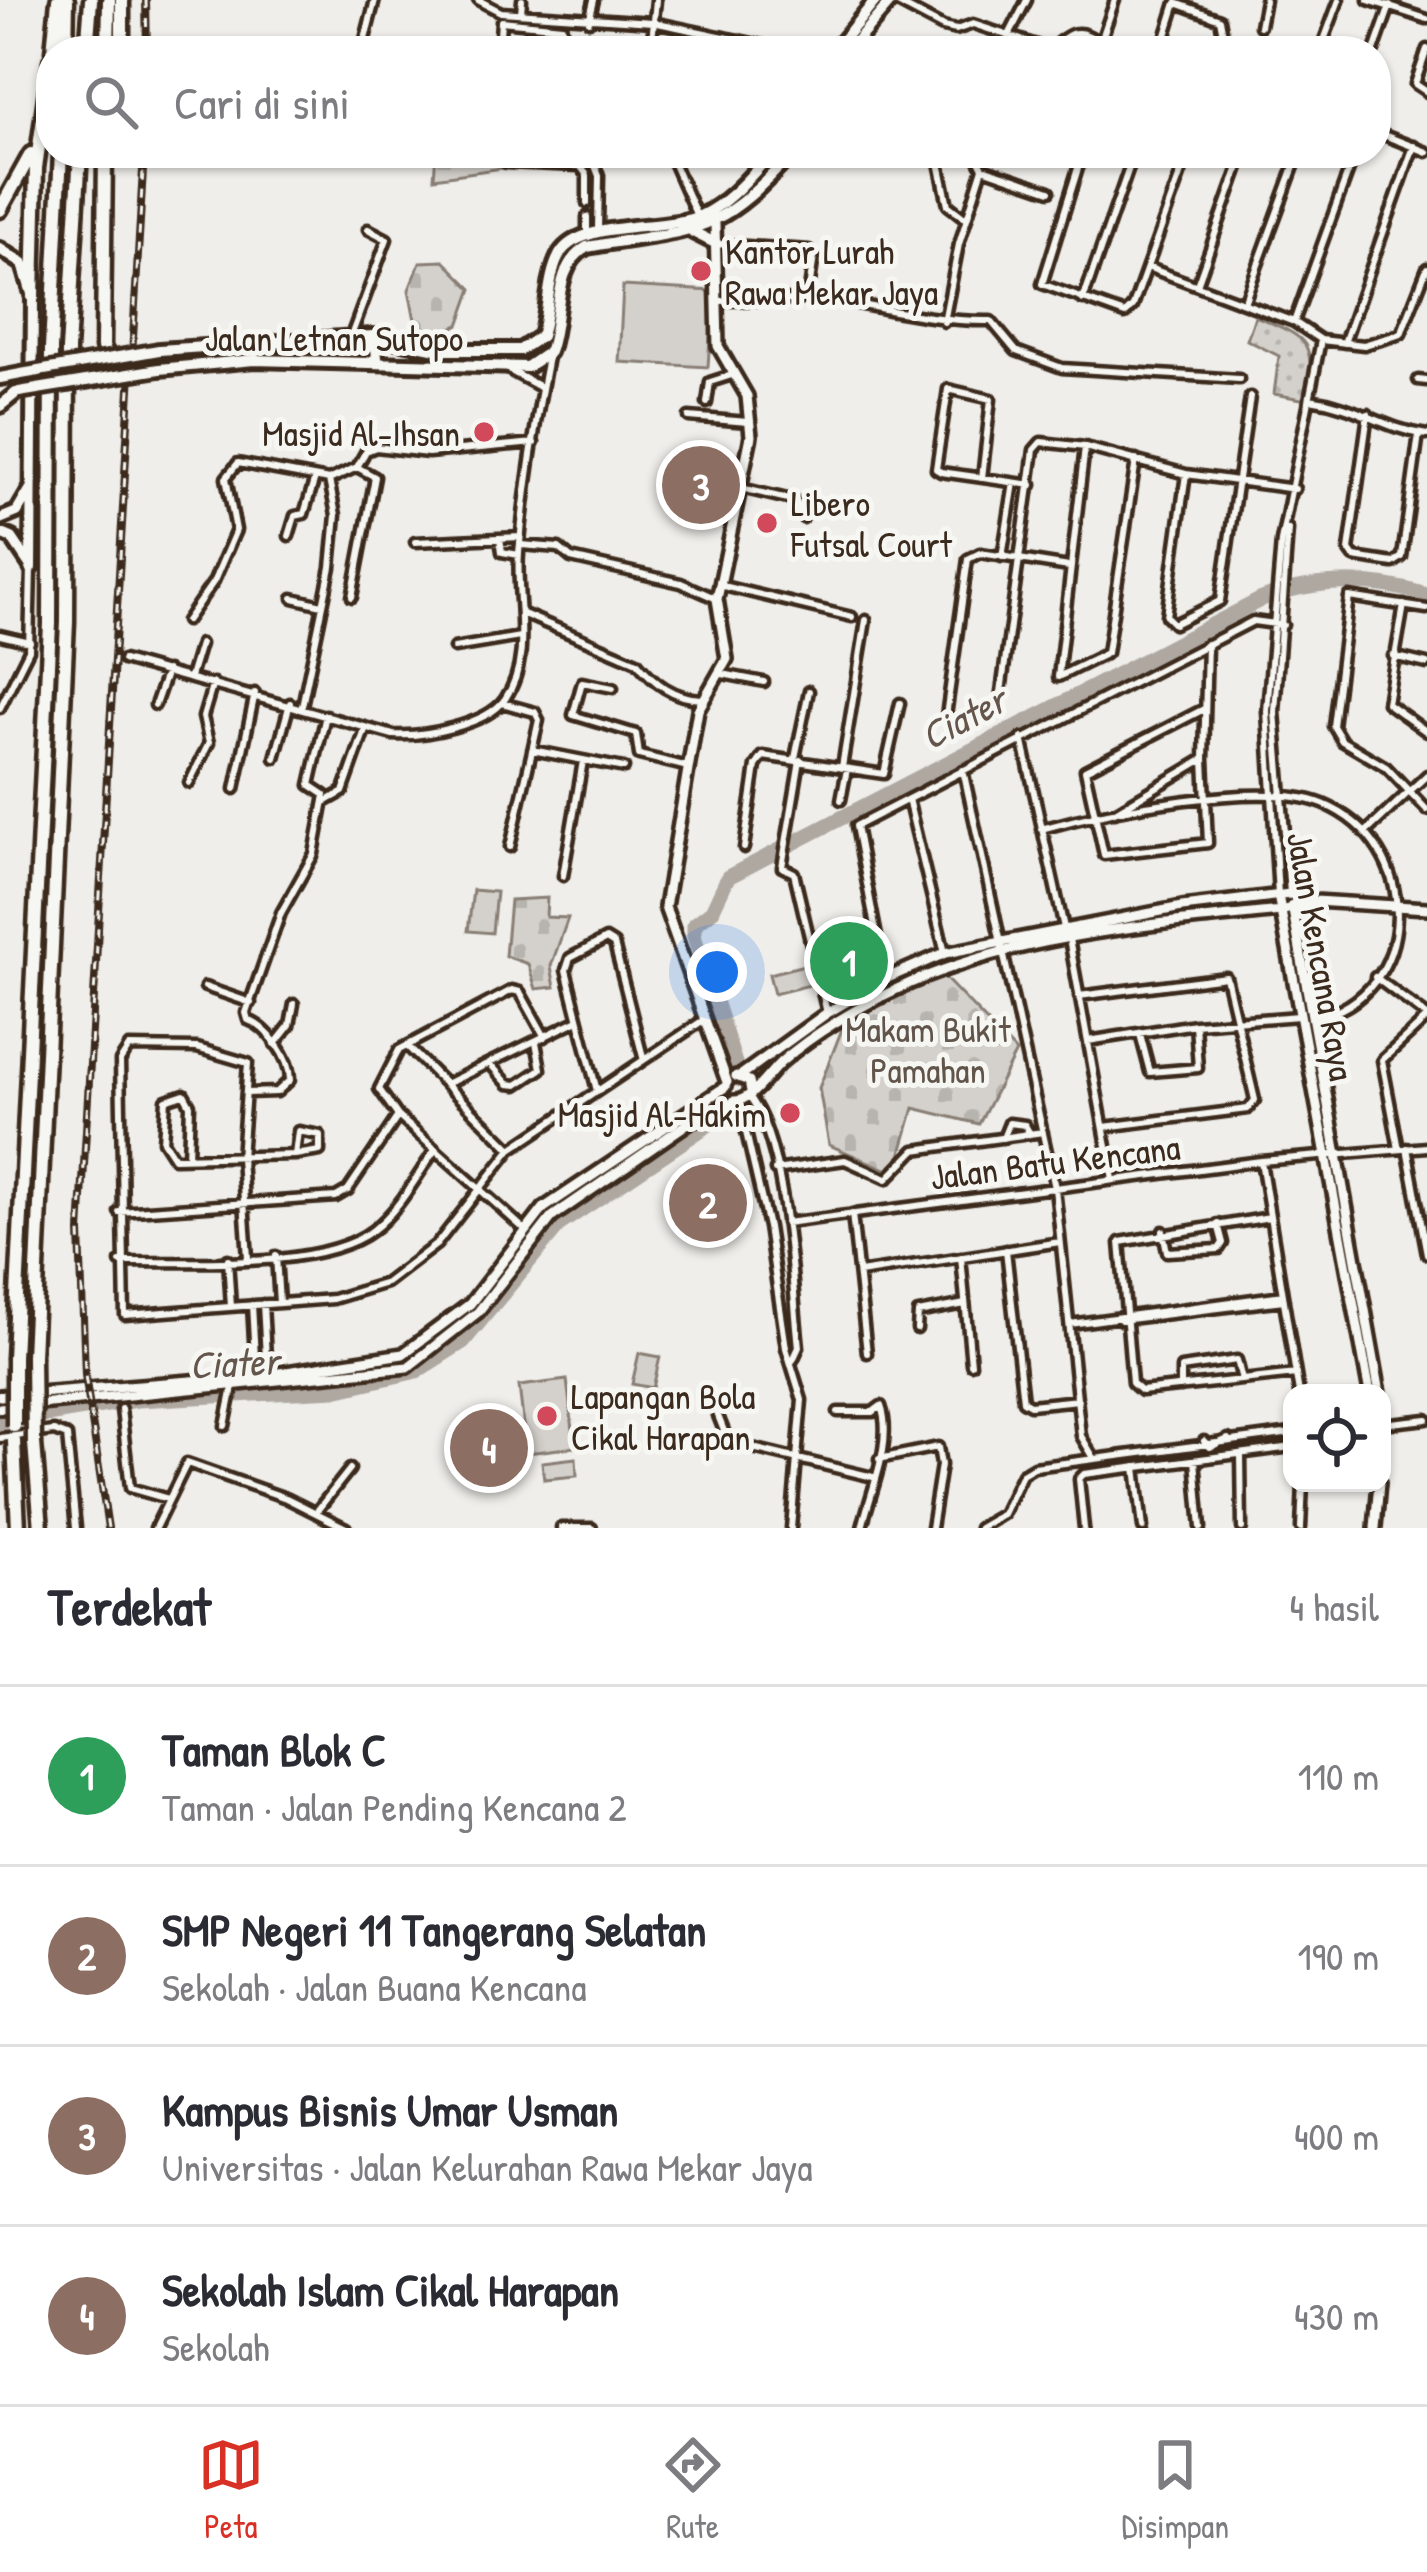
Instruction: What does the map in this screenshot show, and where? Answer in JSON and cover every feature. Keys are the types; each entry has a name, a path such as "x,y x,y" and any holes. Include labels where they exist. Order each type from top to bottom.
{"highway":[{"path":"55,36 62,0"},
{"path":"62,0 65,36"},
{"path":"87,36 88,0"},
{"path":"108,36 109,0"},
{"path":"122,0 122,36"},
{"path":"0,211 28,165 36,139"},
{"path":"33,297 40,168"},
{"path":"14,1528 9,1441 50,624 51,349 60,168"},
{"path":"39,1528 33,1356 68,622 68,350 79,168"},
{"path":"108,168 103,346 110,358"}],"main road":[{"path":"850,36 876,0"},
{"path":"855,36 892,0"},
{"path":"592,234 698,218 727,199 757,168"},
{"path":"549,352 565,273 575,254 594,245 693,232 715,224 748,200 778,168"},
{"path":"693,232 717,244"},
{"name":"Jalan Letnan Sutopo","path":"0,378 159,350 352,336 442,350 520,350 533,345 546,322 560,253 592,234"},
{"path":"0,249 22,264 33,297 31,568"},
{"path":"337,339 374,345 377,358 366,363"},
{"name":"Jalan Letnan Sutopo","path":"0,395 159,369 254,360 506,369 527,367 549,352"},
{"path":"0,365 19,374"},
{"path":"0,406 17,393"},
{"path":"0,519 22,507 33,483"},
{"path":"0,533 12,538 31,568"}],"street":[{"path":"366,36 375,0"},
{"path":"478,0 493,11 653,22 720,36"},
{"path":"520,13 522,0"},
{"path":"590,20 594,0"},
{"path":"652,36 656,0"},
{"path":"892,0 943,27 956,30 968,23 1009,35 1028,0"},
{"path":"1101,36 1115,0"},
{"path":"1259,26 1265,0"},
{"path":"1326,36 1339,0"},
{"path":"1369,0 1427,19"},
{"path":"1166,36 1176,1 1220,19 1223,36"},
{"path":"1379,36 1390,7"},
{"path":"501,36 502,21 562,27 561,36"},
{"path":"1062,36 1090,36"},
{"path":"1427,49 1415,84 1427,92"},
{"path":"1391,138 1427,152"},
{"path":"1345,343 1414,146"},
{"path":"582,168 587,175 587,203"},
{"path":"592,234 596,168"},
{"path":"676,168 698,218"},
{"path":"941,168 948,205 966,219"},
{"path":"944,322 982,168 1050,191"},
{"path":"1078,168 1041,281 1046,290 1125,314 1183,168"},
{"path":"1083,300 1129,168"},
{"path":"1197,286 1239,168"},
{"path":"1244,303 1294,168"},
{"path":"1294,322 1350,168"},
{"path":"587,217 592,234"},
{"path":"715,224 718,346 735,374 752,422 717,599 728,640 722,674 702,699 664,908 726,1084 760,1113 786,1223 799,1347 793,1360"},
{"path":"352,336 387,238 368,229"},
{"path":"717,244 808,250 814,256 808,296"},
{"path":"1147,267 1294,322 1321,340 1364,345 1401,334 1427,268"},
{"path":"717,301 798,301 808,296 944,322 991,321 1016,351 1062,368 1239,379"},
{"name":"Jalan Kencana Raya","path":"1321,340 1282,578 1275,796 1284,894 1378,1384"},
{"path":"123,659 302,706 365,728 417,734 472,719 502,703 514,676 520,637 519,555 549,352"},
{"path":"506,369 542,388"},
{"path":"707,403 710,382 735,374"},
{"path":"982,478 991,399 948,389 934,465 940,472 982,478 1014,482 1032,485"},
{"path":"1186,474 1166,616 1174,624 1219,604 1250,397"},
{"path":"1310,399 1350,404 1368,414 1395,430 1423,434 1402,557 1393,563 1354,557 1349,550 1368,414"},
{"path":"689,417 752,422"},
{"path":"186,621 214,581 236,530 226,478 233,466 254,462 329,480 358,467 366,452 376,447 428,453 534,443"},
{"path":"1069,567 1019,560 980,553 968,559 946,716 959,728 994,714 999,707 1019,560 1038,443 1085,447 1186,474 1294,489"},
{"path":"1085,447 1058,677 1107,653 1136,460"},
{"path":"352,597 375,477 358,467"},
{"path":"289,536 295,516 304,514 315,478"},
{"path":"302,706 336,514 329,480"},
{"path":"1002,557 1014,482"},
{"path":"741,488 796,501 803,518"},
{"path":"500,538 502,552 519,555"},
{"path":"416,542 500,538 559,548 571,558 681,583 717,599"},
{"path":"0,708 30,642 31,568"},
{"path":"719,585 852,617"},
{"path":"1427,609 1351,596 1333,726 1342,741 1386,767 1427,810"},
{"path":"293,598 322,605"},
{"path":"1404,604 1387,703 1427,732"},
{"path":"521,614 637,662 649,678 674,694 702,699"},
{"path":"841,800 866,620"},
{"path":"885,979 856,826 1252,621 1278,625"},
{"path":"0,635 30,642"},
{"path":"454,648 520,637"},
{"path":"190,677 200,644"},
{"path":"1204,710 1089,765 1084,776 1105,855 1204,846 1210,838 1204,759 1207,644"},
{"path":"1393,656 1427,664"},
{"path":"155,705 167,671"},
{"path":"722,674 764,682"},
{"path":"613,688 582,682 573,715 636,734 639,755 688,767"},
{"path":"189,783 209,743 202,717 213,683"},
{"path":"809,691 782,865 794,874 827,1013"},
{"path":"235,789 255,693"},
{"path":"275,758 290,703"},
{"path":"502,703 538,715 510,847"},
{"path":"744,848 759,760 769,754 884,774 900,703"},
{"path":"247,1093 277,1091 290,1080 290,1068 267,1028 246,1018 280,913 314,854 325,795 310,785 326,715"},
{"path":"325,802 343,792 365,728"},
{"path":"1022,738 1079,996 1113,1179"},
{"path":"532,750 624,768"},
{"path":"1115,812 1204,759"},
{"path":"563,876 583,761"},
{"path":"963,770 1055,1189 1081,1436 1094,1458"},
{"path":"1366,832 1427,775"},
{"path":"1041,829 1092,815 1207,800 1275,796 1322,803 1366,832 1387,862 1399,906 1394,941 1375,977 1345,1006 1308,1018 1195,1024 1088,1041"},
{"path":"908,799 945,953"},
{"path":"0,1408 21,1399 171,1384 385,1373 418,1362 478,1312 551,1217 691,1121 744,1098 785,1058 872,1002 948,968 1066,934 1284,894 1315,901 1427,908"},
{"path":"0,1396 120,1395 171,1384 234,1393 262,1380 382,1360 413,1349 484,1288 524,1229 560,1195 827,1013 885,979 945,953 1003,938 1287,910 1315,901"},
{"path":"597,1091 566,970 570,958 606,939 613,941 643,1057"},
{"path":"1079,996 1226,977 1255,1100 1248,1109 1104,1127"},
{"path":"1375,977 1427,1017 1382,1060 1403,1148 1423,1203 1427,1254"},
{"path":"205,987 250,1003"},
{"path":"524,1229 398,1116 379,1089 399,1050 515,990 545,1037"},
{"path":"275,1044 288,1028 294,1004"},
{"path":"446,1084 578,1019"},
{"path":"248,1258 242,1158 251,1070 232,1055 129,1046 122,1052 121,1314 333,1299 386,1283 429,1253 511,1149 702,1021"},
{"path":"1140,1033 1150,1072 1198,1068 1195,1024"},
{"path":"491,1065 508,1084 517,1085 542,1069 536,1042"},
{"path":"408,1047 511,1149"},
{"path":"740,1076 769,1226 785,1348 793,1360 802,1400 791,1528"},
{"path":"188,1157 190,1101 184,1094 175,1094 166,1100 164,1147 174,1158 242,1158 295,1154 320,1151 320,1135 298,1131 295,1154"},
{"path":"119,1213 341,1195 398,1116"},
{"path":"1003,1138 1010,1123 1025,1125 1030,1134"},
{"path":"775,1170 845,1160 886,1179 915,1150 1043,1132"},
{"name":"Jalan Batu Kencana","path":"786,1223 1113,1179 1427,1147"},
{"path":"120,1262 248,1258 336,1249 364,1237 388,1216 435,1150"},
{"name":"Jalan Kencana Raya","path":"1336,1158 1369,1384"},
{"path":"1261,1162 1297,1384"},
{"path":"852,1214 867,1353"},
{"path":"1270,1217 1163,1231 1120,1242 1122,1318 1135,1388 1296,1374"},
{"path":"1163,1231 1167,1252 1219,1249 1223,1243 1219,1224"},
{"path":"859,1273 1060,1242"},
{"path":"1006,1250 1023,1401 1030,1405 1078,1400"},
{"path":"276,1256 279,1303"},
{"path":"961,1257 971,1364"},
{"path":"228,1259 231,1306"},
{"path":"1070,1324 1284,1298"},
{"path":"262,1380 263,1304"},
{"path":"917,1329 918,1313 924,1308 965,1304"},
{"path":"253,1305 262,1380"},
{"path":"1181,1387 1181,1368 1237,1360 1243,1380"},
{"path":"225,1426 234,1393"},
{"path":"711,1398 730,1441 874,1477"},
{"path":"838,1412 873,1412 880,1406 885,1426 862,1528"},
{"path":"121,1409 130,1488 168,1499"},
{"path":"1391,1421 1427,1419"},
{"path":"9,1441 54,1431 67,1436 76,1528"},
{"path":"979,1528 1003,1514 1027,1470 1283,1434"},
{"path":"1204,1442 1216,1446 1228,1439"},
{"path":"1216,1446 1217,1457"},
{"path":"879,1459 938,1448 931,1528"},
{"path":"1084,1528 1080,1477 1283,1448"},
{"path":"1241,1454 1241,1528"},
{"path":"1195,1460 1201,1528"},
{"path":"155,1528 187,1463 346,1528"},
{"path":"1136,1467 1143,1528"},
{"path":"316,1513 350,1469"},
{"path":"1301,1528 1303,1492"},
{"path":"1376,1528 1378,1492"},
{"path":"561,1528 592,1528"}],"green space":[{"path":"435,168 502,168 434,178"},
{"path":"444,261 472,289 459,325 439,333 416,325 409,290 420,262"},
{"path":"623,286 713,291 708,367 619,362"},
{"path":"1255,316 1305,344 1310,365 1307,400 1274,394 1279,356 1247,340"},
{"path":"473,890 496,892 492,933 468,931"},
{"path":"547,898 546,917 568,918 551,966 555,987 536,989 528,964 505,956 510,900"},
{"path":"871,934 879,977 831,1000 819,946"},
{"path":"804,965 810,985 774,994 769,974"},
{"name":"Makam Bukit Pamahan","path":"943,976 1016,1052 979,1124 914,1108 895,1173 829,1145 819,1088 844,1024 875,1004"},
{"path":"717,1165 721,1195 703,1198 698,1168"},
{"path":"639,1353 660,1357 653,1388 632,1384"},
{"name":"Lapangan Bola Cikal Harapan","path":"567,1380 575,1447 527,1453 519,1386"},
{"path":"576,1458 577,1476 544,1479 542,1462"}],"waterway":[{"name":"Ciater","path":"737,1069 694,936 694,925 712,911 728,877 1262,599 1303,587 1344,583 1427,595"},
{"name":"Ciater","path":"0,1423 137,1400 335,1390 417,1371 463,1342 560,1224 732,1109"}],"railway":[{"path":"146,0 147,36"},
{"path":"108,1528 85,1375 80,1232 143,168"}],"place":[{"name":"Kantor Lurah Rawa Mekar Jaya","path":"701,271"},
{"name":"Masjid Al-Ihsan","path":"484,432"},
{"name":"Kampus Bisnis Umar Usman","path":"701,485"},
{"name":"Libero Futsal Court","path":"767,523"},
{"name":"Taman Blok C","path":"849,961"},
{"name":"Masjid Al-Hakim","path":"790,1113"},
{"name":"SMP Negeri 11 Tangerang Selatan","path":"708,1203"},
{"name":"Lapangan Bola Cikal Harapan","path":"547,1416"},
{"name":"Sekolah Islam Cikal Harapan","path":"489,1448"}]}
